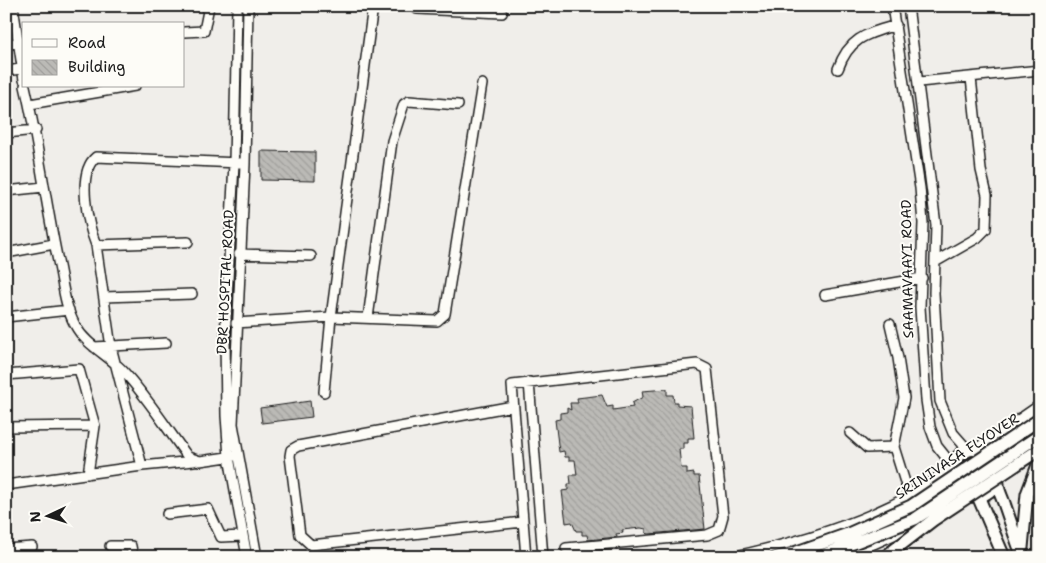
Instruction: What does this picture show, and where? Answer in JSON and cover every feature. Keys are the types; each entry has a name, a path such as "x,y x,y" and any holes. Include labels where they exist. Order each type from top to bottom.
{"main road":[{"name":"SRINIVASA FLYOVER","path":"777,557 848,534 911,506 1040,419"},
{"name":"SRINIVASA FLYOVER","path":"818,557 915,519 1040,435"},
{"path":"998,479 991,491 975,496 958,489 953,480 952,468 956,459 972,449 984,450 996,460 998,479 1023,556"},
{"path":"885,557 933,520 1040,449"},
{"path":"1023,556 1026,494 1040,460"},
{"path":"975,496 1004,557"}],"street":[{"path":"13,6 21,42 22,73"},
{"path":"185,32 204,31 209,6"},
{"name":"DBR HOSPITAL ROAD","path":"237,6 234,163 226,338 226,416 246,557"},
{"name":"DBR HOSPITAL ROAD","path":"248,6 245,164 236,323 233,456 257,557"},
{"path":"324,392 331,317 373,6"},
{"path":"414,6 417,9 502,13"},
{"name":"SAAMAVAAYI ROAD","path":"892,6 920,188 923,223 920,307 922,356 929,418 937,446 952,468"},
{"name":"SAAMAVAAYI ROAD","path":"908,6 936,225 935,334 940,402 953,433 972,449"},
{"path":"838,69 844,53 862,36 896,25"},
{"path":"6,44 21,42"},
{"path":"6,71 21,69"},
{"path":"919,82 1040,70"},
{"path":"935,262 977,238 986,229 987,195 981,170 971,78"},
{"path":"236,323 331,317 437,321 445,314 482,84"},
{"path":"26,88 36,130 44,188 68,310 81,335 124,372 188,457 194,460"},
{"path":"30,104 122,88"},
{"path":"368,318 392,141 404,104 409,101 458,105"},
{"path":"6,133 36,130"},
{"path":"142,466 111,347 96,245 87,214 86,183 90,162 96,157 245,164"},
{"path":"6,190 44,188"},
{"path":"96,245 188,242"},
{"path":"6,253 54,244"},
{"path":"240,254 311,256"},
{"path":"825,296 922,278"},
{"path":"104,298 192,294"},
{"path":"6,317 68,310"},
{"path":"890,324 898,358 904,398 894,447 909,495"},
{"path":"94,348 166,343"},
{"path":"526,557 512,385 697,364 707,369 723,516 719,530 707,535 566,548"},
{"path":"6,375 79,369 95,426 88,474"},
{"path":"529,382 543,557"},
{"path":"972,449 1040,405"},
{"path":"513,406 298,446 291,450 290,456 300,535 311,545 523,522"},
{"path":"6,427 95,426"},
{"path":"850,433 868,448 894,447"},
{"path":"998,479 1040,446"},
{"path":"6,485 142,466 233,456"},
{"path":"518,465 535,462"},
{"path":"731,557 816,536 859,520 909,495 952,468"},
{"path":"838,557 919,524 975,496"},
{"path":"166,514 208,509 221,537 243,536"},
{"path":"816,536 823,557"},
{"path":"805,539 812,557"},
{"path":"110,546 131,546 133,557"},
{"path":"6,549 32,547"}],"building":[{"path":"261,151 315,152 315,181 261,180"},
{"path":"667,389 667,395 673,395 674,402 677,402 677,405 691,406 694,438 688,438 688,443 683,443 683,449 679,449 681,468 687,468 687,474 694,473 694,476 699,476 705,529 649,534 646,533 646,529 641,528 622,530 623,533 616,534 617,537 588,540 587,535 582,535 582,531 576,531 572,522 566,523 562,491 568,490 568,484 571,484 570,475 577,475 575,460 569,460 569,457 565,457 564,451 559,452 555,420 560,419 560,413 567,412 567,408 571,410 570,403 578,403 577,398 602,395 607,407 613,406 613,410 633,407 632,403 643,397 642,391"},
{"path":"310,401 312,417 262,423 260,408"}]}
